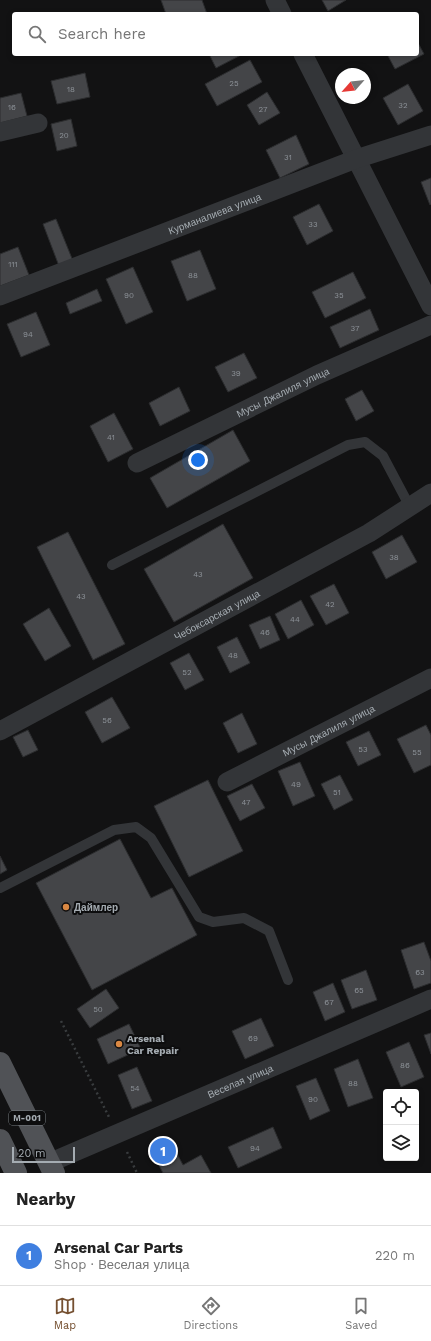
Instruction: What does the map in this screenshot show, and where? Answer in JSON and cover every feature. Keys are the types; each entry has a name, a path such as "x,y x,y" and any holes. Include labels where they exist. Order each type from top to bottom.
{"main road":[{"name":"М-001","path":"0,1063 51,1168"},
{"path":"0,1140 16,1173"}],"street":[{"path":"275,0 281,12"},
{"path":"303,56 431,306"},
{"path":"0,132 38,123"},
{"name":"Курманалиева улица","path":"0,296 356,159 431,135"},
{"name":"Мусы Джалиля улица","path":"137,463 316,375 431,325"},
{"name":"Чебоксарская улица","path":"0,731 370,532 431,493"},
{"name":"Мусы Джалиля улица","path":"227,782 431,678"},
{"name":"Веселая улица","path":"51,1168 118,1134 431,999"}],"lane":[{"path":"112,565 348,445 365,442 383,456 410,507"},
{"path":"0,888 114,830 136,827 151,838 199,917 213,922 244,918 269,931 288,980"}],"path":[{"path":"61,1021 118,1134"}],"building":[{"path":"161,0 202,0 206,12 165,12"},
{"path":"322,0 346,0 328,11"},
{"path":"419,45 424,54 395,69 388,56 419,56"},
{"path":"210,56 239,56 216,68"},
{"path":"250,60 262,82 217,106 205,84"},
{"path":"85,73 90,97 57,104 51,81"},
{"path":"408,84 423,111 398,125 383,98"},
{"path":"267,92 280,113 259,125 247,105"},
{"path":"21,93 27,116 0,123 0,98"},
{"path":"71,119 77,146 57,151 51,124"},
{"path":"296,135 309,164 280,178 266,150"},
{"path":"431,178 431,204 430,205 421,182"},
{"path":"319,204 333,231 307,245 293,217"},
{"path":"56,219 73,261 59,266 43,224"},
{"path":"18,247 29,275 0,286 0,254"},
{"path":"200,250 216,289 187,301 171,261"},
{"path":"133,267 153,312 126,324 106,279"},
{"path":"353,272 366,298 325,318 312,292"},
{"path":"97,289 102,301 70,314 66,303"},
{"path":"370,309 379,330 340,348 330,327"},
{"path":"36,312 50,345 21,357 7,324"},
{"path":"244,353 257,378 228,392 215,367"},
{"path":"179,387 190,411 160,426 149,403"},
{"path":"362,390 374,411 356,421 345,399"},
{"path":"114,413 133,449 108,462 90,426"},
{"path":"233,430 250,461 167,508 150,478"},
{"path":"223,524 253,578 174,622 144,569"},
{"path":"68,532 125,644 93,660 37,547"},
{"path":"402,535 417,562 386,579 372,552"},
{"path":"334,584 349,613 326,625 310,596"},
{"path":"301,600 314,625 288,639 275,614"},
{"path":"49,608 71,646 45,661 23,624"},
{"path":"270,616 280,640 260,649 249,625"},
{"path":"237,637 250,663 230,673 217,647"},
{"path":"189,653 204,680 185,690 170,663"},
{"path":"112,697 130,728 102,743 85,712"},
{"path":"242,713 257,744 238,753 223,723"},
{"path":"426,725 431,735 431,765 414,773 397,739"},
{"path":"28,730 38,750 23,757 13,737"},
{"path":"369,731 381,755 358,766 346,742"},
{"path":"300,762 315,796 293,806 278,771"},
{"path":"340,775 353,800 334,810 321,784"},
{"path":"208,780 243,851 189,877 154,806"},
{"path":"252,784 265,808 240,821 227,796"},
{"path":"120,839 151,898 172,888 197,935 92,990 36,883"},
{"path":"0,856 7,870 0,874"},
{"path":"424,942 431,961 431,983 414,989 401,950"},
{"path":"366,970 377,1000 352,1009 341,980"},
{"path":"333,983 345,1012 325,1021 313,992"},
{"path":"106,989 119,1008 90,1028 77,1009"},
{"path":"261,1018 274,1046 245,1059 232,1031"},
{"name":"Arsenal Car Repair","path":"129,1024 141,1049 108,1064 97,1039"},
{"path":"431,1033 431,1054 424,1035"},
{"path":"409,1042 424,1077 401,1087 386,1052"},
{"path":"358,1059 373,1098 348,1107 334,1069"},
{"path":"137,1067 152,1101 132,1109 118,1075"},
{"path":"316,1078 330,1111 310,1120 296,1086"},
{"path":"273,1127 282,1148 238,1168 228,1147"},
{"path":"168,1137 183,1165 201,1155 211,1173 163,1173 149,1147"}],"place":[{"name":"Даймлер","path":"66,907"},
{"name":"Arsenal Car Repair","path":"119,1044"},
{"name":"Arsenal Car Parts","path":"163,1151"}]}
